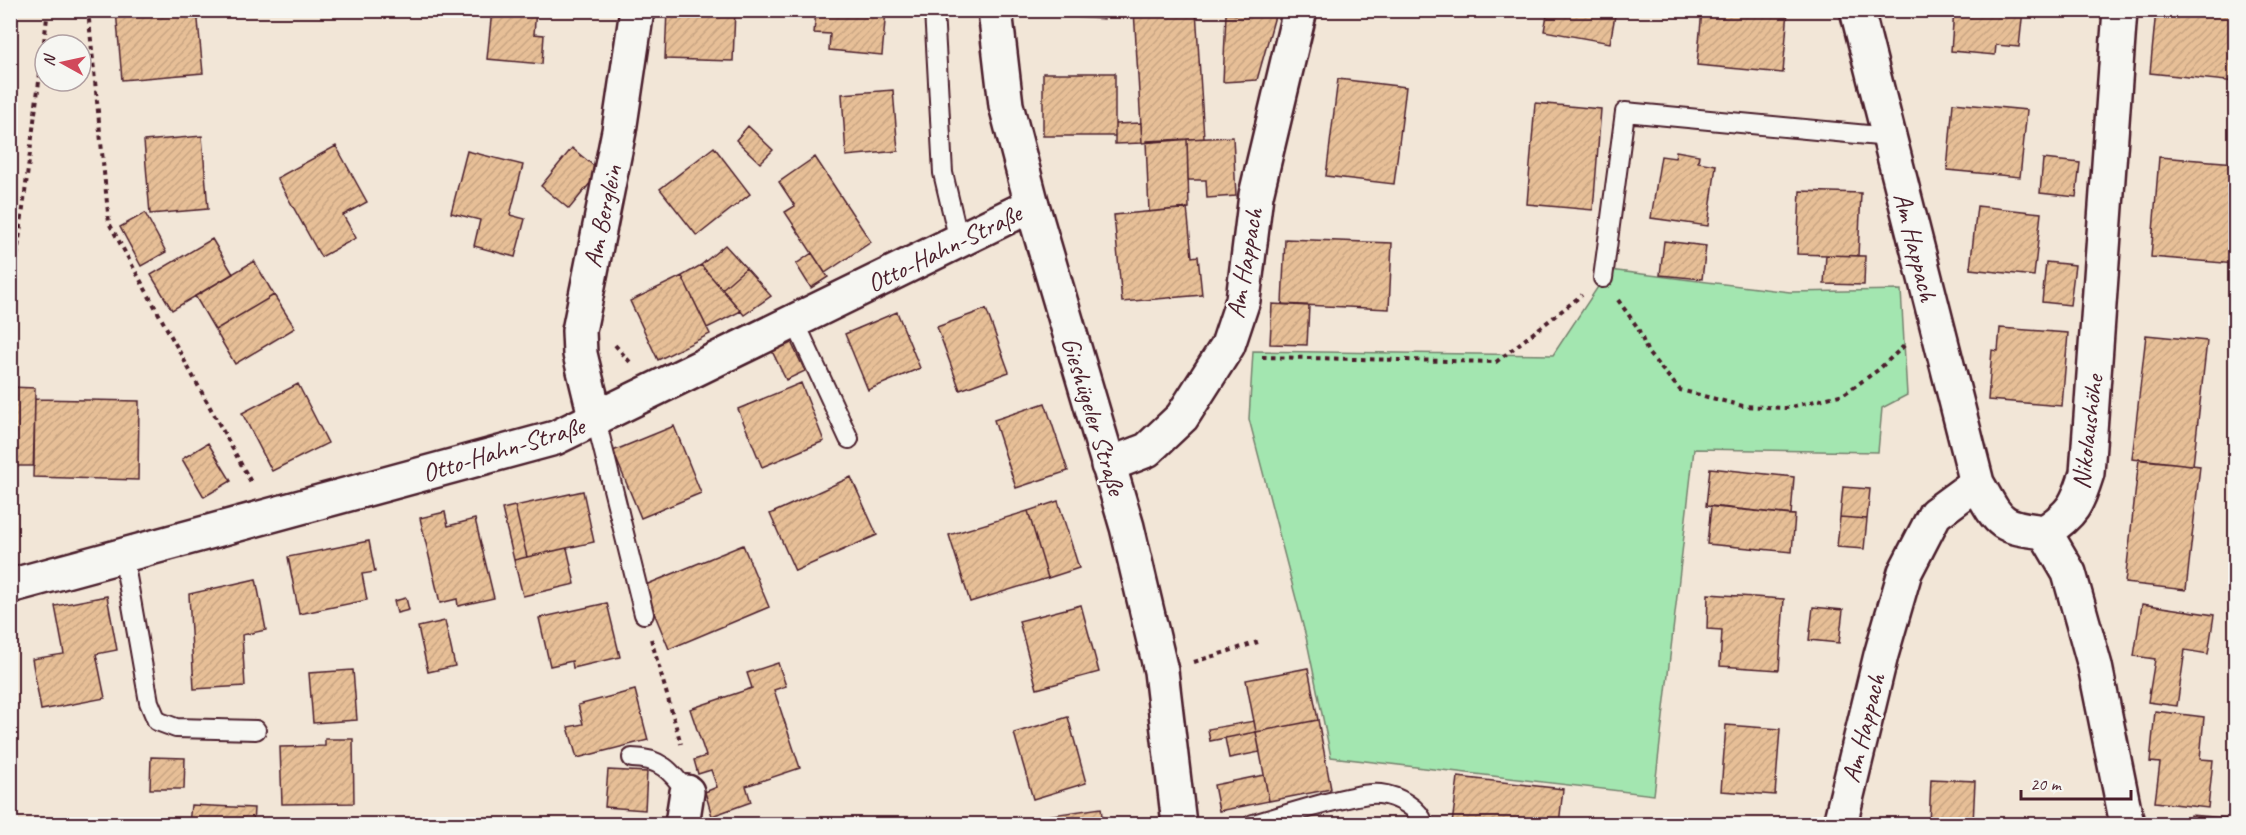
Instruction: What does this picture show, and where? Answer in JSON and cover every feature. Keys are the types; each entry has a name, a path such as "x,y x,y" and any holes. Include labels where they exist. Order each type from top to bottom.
{"street":[{"name":"Am Berglein","path":"596,420 580,354 579,331 620,131 637,10"},
{"name":"Gieshügeler Straße","path":"995,10 1006,105 1032,205 1127,527 1161,671 1179,825"},
{"name":"Am Happach","path":"1108,465 1147,450 1182,417 1228,345 1243,300 1256,195 1300,10"},
{"name":"Am Happach","path":"1857,10 1977,483 1998,520 2013,529 2044,531"},
{"name":"Nikolaushöhe","path":"2044,531 2066,517 2079,501 2087,473 2120,10"},
{"name":"Otto-Hahn-Straße","path":"10,586 555,438 596,420 1032,205"},
{"name":"Am Happach","path":"1840,825 1881,655 1905,572 1935,514 1977,483"},
{"path":"2044,531 2069,573 2072,583 2095,666 2127,825"},
{"path":"682,825 687,792"}],"lane":[{"path":"934,10 943,173 959,241"},
{"path":"1603,278 1625,112 1889,137"},
{"path":"795,322 849,439"},
{"path":"596,420 644,614"},
{"path":"123,554 149,702 157,721 176,728 256,730"},
{"path":"632,758 648,758 667,767 687,792"},
{"path":"1253,825 1345,799 1380,794 1403,802 1421,815 1424,825"}],"path":[{"path":"17,256 48,10"},
{"path":"88,10 109,223 268,517"},
{"path":"1261,357 1496,362 1603,278 1638,328 1648,352 1680,390 1743,406 1786,408 1844,394 1878,370 1909,343"},
{"path":"615,344 636,370"},
{"path":"644,614 688,768 687,792"},
{"path":"1192,662 1258,642"}],"green space":[{"path":"1609,270 1790,292 1901,290 1907,395 1882,408 1878,452 1694,449 1654,795 1331,757 1306,637 1249,419 1253,351 1553,355"}],"building":[{"path":"116,10 197,10 203,73 122,80"},
{"path":"492,10 536,10 534,34 544,35 542,64 487,59"},
{"path":"667,10 735,10 733,61 665,59"},
{"path":"816,10 886,10 882,55 829,50 830,34 814,33"},
{"path":"1042,10 1104,10 1104,19 1042,15"},
{"path":"1134,10 1196,10 1204,138 1142,143"},
{"path":"1548,10 1616,10 1610,43 1544,31"},
{"path":"1702,10 1788,10 1783,73 1697,65"},
{"path":"1954,10 2023,10 2019,47 1996,45 1995,55 1951,51"},
{"path":"2156,10 2236,10 2236,82 2150,73"},
{"path":"1226,14 1275,16 1257,80 1223,82"},
{"path":"1043,73 1115,73 1115,136 1043,136"},
{"path":"1338,79 1406,87 1394,184 1326,176"},
{"path":"893,90 898,151 846,156 842,94"},
{"path":"1535,103 1601,109 1593,210 1527,204"},
{"path":"1953,103 2027,110 2020,177 1947,170"},
{"path":"1141,123 1142,143 1115,144 1115,124"},
{"path":"748,126 773,150 760,163 736,140"},
{"path":"202,136 208,209 150,214 144,141"},
{"path":"1233,137 1236,196 1207,198 1206,180 1188,180 1187,139"},
{"path":"1187,139 1189,208 1149,212 1146,141"},
{"path":"336,146 367,202 343,215 356,238 321,257 277,178"},
{"path":"714,147 750,194 697,236 660,189"},
{"path":"572,148 600,171 569,209 541,186"},
{"path":"467,151 523,165 510,215 525,219 515,257 474,246 480,220 451,213"},
{"path":"1676,151 1699,155 1698,162 1716,165 1708,226 1651,218 1661,156 1675,158"},
{"path":"815,157 871,242 825,273 785,212 795,206 779,182"},
{"path":"2159,157 2236,163 2236,264 2151,257"},
{"path":"2043,159 2080,163 2076,197 2040,193"},
{"path":"1800,191 1861,193 1858,256 1797,254"},
{"path":"1977,206 2041,213 2034,276 1970,269"},
{"path":"1187,208 1192,257 1198,256 1202,295 1122,302 1114,215"},
{"path":"145,213 166,252 141,266 120,227"},
{"path":"212,239 233,274 172,310 151,275"},
{"path":"1285,239 1392,243 1389,309 1282,304"},
{"path":"1664,241 1706,246 1702,279 1660,275"},
{"path":"725,245 746,268 722,289 701,265"},
{"path":"812,253 828,277 811,288 796,264"},
{"path":"1826,255 1865,256 1864,285 1824,284"},
{"path":"254,261 274,295 215,330 195,296"},
{"path":"2046,262 2075,265 2070,305 2042,302"},
{"path":"701,265 741,311 707,328 682,276"},
{"path":"746,268 771,296 744,315 722,289"},
{"path":"682,276 710,334 658,360 630,301"},
{"path":"274,295 295,328 235,364 215,330"},
{"path":"1272,304 1309,306 1307,345 1270,344"},
{"path":"986,309 1009,372 960,390 937,327"},
{"path":"897,312 920,368 868,390 845,334"},
{"path":"2000,328 2068,333 2062,406 1988,400 1992,350 1998,351"},
{"path":"2146,335 2207,341 2193,465 2132,459"},
{"path":"791,342 805,371 786,380 772,351"},
{"path":"801,383 824,441 762,467 738,409"},
{"path":"298,384 328,443 272,471 242,413"},
{"path":"10,387 35,388 34,466 10,466"},
{"path":"35,399 139,401 138,480 33,477"},
{"path":"1045,403 1068,471 1016,488 994,420"},
{"path":"674,426 701,493 641,518 613,451"},
{"path":"208,443 231,481 204,497 182,459"},
{"path":"2139,459 2200,466 2186,590 2125,583"},
{"path":"1710,468 1794,477 1791,515 1706,506"},
{"path":"851,477 877,535 795,571 770,514"},
{"path":"1843,487 1870,489 1867,519 1840,517"},
{"path":"583,491 594,542 527,557 515,506"},
{"path":"1058,501 1079,568 1048,578 1028,511"},
{"path":"515,506 527,557 514,560 502,509"},
{"path":"1711,506 1795,515 1792,552 1707,544"},
{"path":"1028,511 1048,578 970,602 949,535"},
{"path":"445,512 448,526 475,519 494,598 458,606 457,599 440,603 420,518"},
{"path":"1840,517 1867,519 1864,549 1837,547"},
{"path":"369,541 375,572 362,574 367,600 299,614 288,557"},
{"path":"743,545 769,607 669,649 643,586"},
{"path":"567,548 575,584 523,596 514,560"},
{"path":"256,579 266,630 242,635 245,686 194,689 189,594"},
{"path":"1708,594 1784,599 1779,670 1720,666 1722,630 1707,629"},
{"path":"107,596 117,650 96,654 105,698 41,710 32,659 64,654 55,606"},
{"path":"406,598 409,610 397,613 394,601"},
{"path":"607,603 620,657 573,668 572,661 550,666 539,618"},
{"path":"2142,604 2214,615 2208,654 2185,650 2177,706 2148,702 2155,659 2134,656"},
{"path":"1081,605 1099,672 1037,689 1019,621"},
{"path":"1813,607 1843,610 1839,643 1809,640"},
{"path":"445,621 455,666 428,672 418,627"},
{"path":"778,663 786,686 774,690 800,768 746,786 751,802 712,816 705,792 717,787 711,770 698,774 694,760 706,756 690,709 752,688 747,673"},
{"path":"1308,668 1318,720 1256,732 1246,680"},
{"path":"353,670 357,720 313,723 309,673"},
{"path":"635,690 648,740 577,758 568,727 583,724 578,705"},
{"path":"2155,711 2204,717 2200,759 2213,760 2208,808 2155,802 2160,763 2150,762"},
{"path":"1068,717 1086,783 1033,799 1014,733"},
{"path":"1318,720 1331,789 1269,801 1256,732"},
{"path":"1254,721 1256,732 1210,741 1208,729"},
{"path":"1726,725 1780,729 1775,795 1721,791"},
{"path":"1256,732 1260,752 1229,758 1225,738"},
{"path":"325,739 353,739 354,803 282,804 280,747 325,746"},
{"path":"151,757 185,758 184,789 150,789"},
{"path":"608,770 647,772 645,810 605,807"},
{"path":"1264,775 1269,801 1219,811 1214,785"},
{"path":"1458,777 1563,789 1559,824 1452,824"},
{"path":"1931,779 1975,781 1973,824 1929,824"},
{"path":"191,805 254,808 253,824 189,824"},
{"path":"1101,808 1103,824 1047,824 1045,816"},
{"path":"2190,815 2236,819 2236,824 2189,824"}]}
